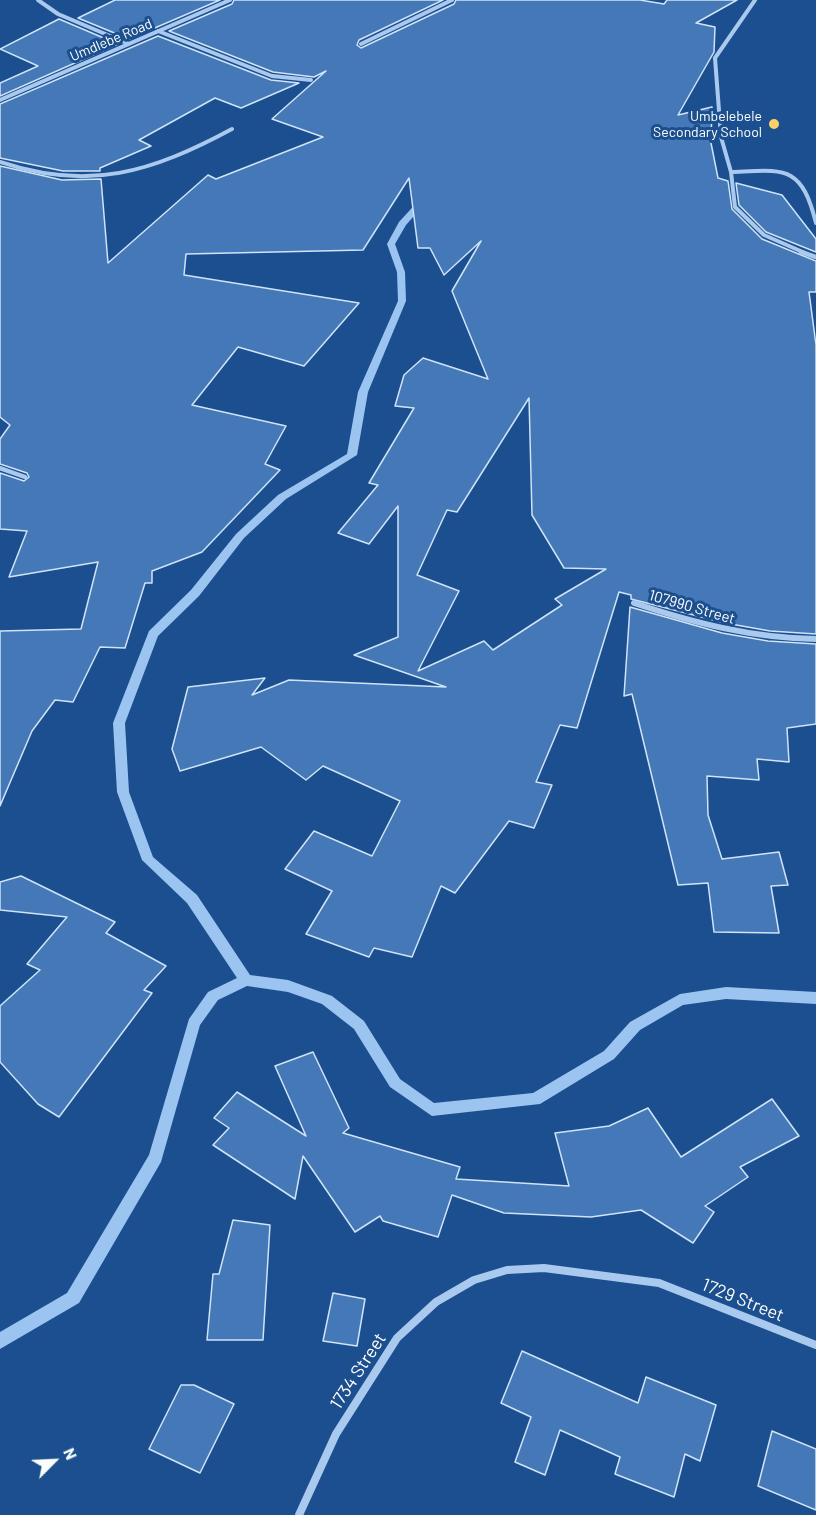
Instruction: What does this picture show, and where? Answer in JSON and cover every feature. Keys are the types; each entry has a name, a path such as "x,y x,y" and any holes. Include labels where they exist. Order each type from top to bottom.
{"street":[{"path":"38,0 58,14 129,44"},
{"name":"Umdlebe Road","path":"0,100 230,0"},
{"path":"361,44 452,0"},
{"path":"755,0 715,58 722,137 731,172 735,207 764,235 786,247 816,257"},
{"path":"158,31 273,76 311,80"},
{"path":"0,162 62,177 104,177 150,167 206,144 232,129"},
{"path":"731,172 770,172 794,176 808,191 816,223"},
{"path":"0,468 25,477"},
{"name":"107990 Street","path":"634,603 717,630 777,639 816,639"},
{"name":"1734 Street","path":"299,1515 336,1434 397,1338 436,1302 474,1280 507,1270 544,1269 660,1283"},
{"name":"1729 Street","path":"660,1283 816,1345"}],"building":[{"path":"115,0 220,0 129,39 78,18"},
{"path":"234,0 443,0 359,40 357,45 361,48 454,4 456,0 640,0 664,4 667,0 737,0 696,23 715,27 714,52 678,115 712,107 711,143 718,178 728,181 732,209 762,239 816,261 816,292 809,292 816,345 816,634 770,631 725,623 631,599 631,595 619,592 577,728 560,725 536,782 552,785 534,828 509,821 455,893 441,886 412,957 374,948 369,957 306,934 332,891 285,869 314,831 372,856 400,801 323,766 306,780 261,747 180,771 172,749 188,687 265,678 252,695 289,680 446,687 354,655 398,637 398,506 369,544 338,533 378,485 369,483 414,408 395,406 404,375 423,358 488,379 452,291 481,241 444,275 430,248 418,248 409,178 363,250 186,254 184,275 359,303 304,366 238,347 192,405 286,426 265,464 280,470 202,552 152,571 152,583 145,583 125,648 100,647 73,702 55,700 32,731 0,806 0,631 81,629 98,562 9,577 27,531 0,529 0,473 24,481 29,477 27,473 0,464 0,439 10,425 0,417 0,166 62,180 101,179 108,263 208,175 216,179 323,137 272,119 326,71 314,77 273,72 169,31 232,4","holes":["529,398 532,515 564,568 606,569 555,599 562,605 493,650 484,641 418,671 459,591 417,575 447,510 457,512"]},
{"path":"59,19 118,44 0,96 0,83 38,66 0,49"},
{"path":"158,36 271,80 299,83 241,108 215,98 139,140 151,146 100,168 100,171 63,171 0,158 0,104"},
{"path":"736,183 782,195 816,239 816,252 766,232 739,205"},
{"path":"630,607 722,633 768,641 816,644 816,724 787,728 789,762 757,759 759,780 707,776 708,815 722,859 779,852 788,885 771,886 779,933 714,932 708,883 678,885 632,694 624,696"},
{"path":"21,876 115,922 106,933 166,966 144,990 152,993 59,1117 38,1104 0,1062 0,1006 40,970 27,964 67,917 0,910 0,882"},
{"path":"313,1052 349,1128 343,1133 460,1167 456,1179 569,1186 555,1133 609,1126 648,1108 681,1157 772,1099 799,1136 740,1167 748,1177 705,1206 714,1212 693,1243 641,1210 591,1217 504,1213 452,1195 438,1237 383,1221 380,1216 355,1232 303,1156 295,1199 213,1145 229,1128 214,1118 237,1092 306,1136 275,1066"},
{"path":"233,1220 270,1225 263,1340 207,1340 213,1274 219,1274"},
{"path":"333,1293 365,1299 357,1346 323,1341"},
{"path":"522,1351 638,1403 646,1377 716,1405 700,1461 685,1454 674,1497 615,1474 620,1457 560,1430 545,1475 515,1462 531,1417 501,1403"},
{"path":"181,1385 194,1385 234,1404 200,1473 149,1449"},
{"path":"772,1431 816,1449 816,1510 758,1486"}],"waterway":[{"path":"246,980 192,899 148,860 123,792 119,723 153,634 195,593 240,536 282,497 352,455 363,392 402,301 401,272 391,244 402,224 424,200"},
{"path":"0,1341 73,1298 156,1157 194,1023 213,996 246,980"},
{"path":"246,980 288,986 327,1000 359,1025 395,1083 432,1110 535,1099 609,1055 635,1026 680,1000 726,993 816,998"}],"place":[{"name":"Umbelebele Secondary School","path":"774,124"}]}
